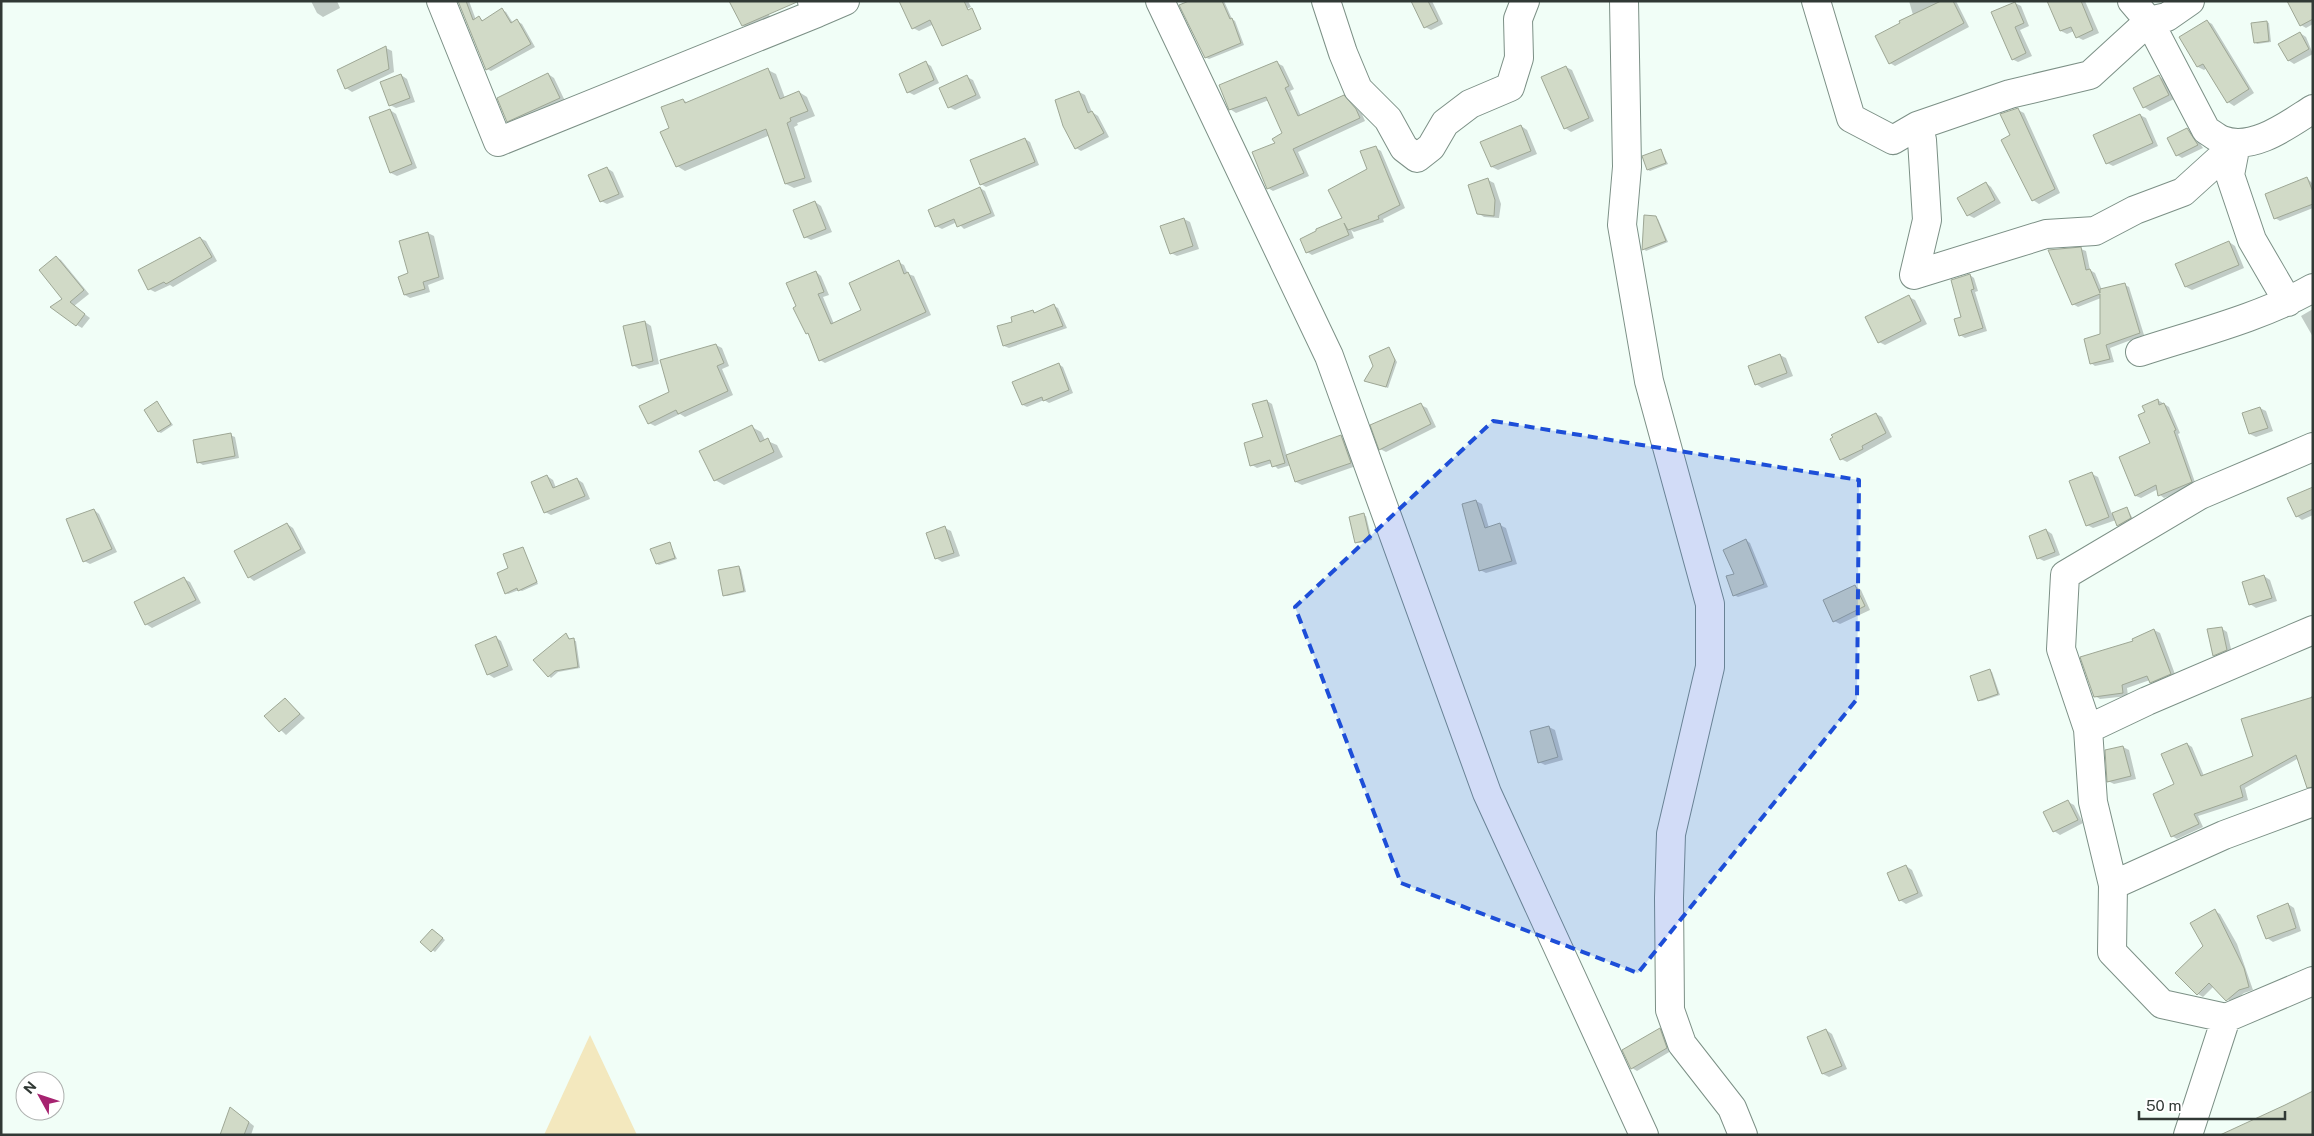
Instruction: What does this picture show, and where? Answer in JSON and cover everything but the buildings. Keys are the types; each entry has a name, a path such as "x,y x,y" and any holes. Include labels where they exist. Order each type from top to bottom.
{"street":[{"path":"441,1 498,142 814,7 845,1"},
{"path":"1160,1 1329,356 1487,793 1644,1135"},
{"path":"1326,1 1343,53 1358,88 1388,119 1404,148 1417,158 1431,147 1445,123 1470,104 1510,88 1519,58 1518,19 1525,1"},
{"path":"1624,1 1627,167 1622,225 1649,380 1710,604 1710,667 1672,834 1669,898 1670,1010 1682,1044 1732,1108 1743,1135"},
{"path":"2140,11 2167,17 2190,1"},
{"path":"1819,2 1851,118 1894,140 1917,126 2010,94 2090,75 2140,11"},
{"path":"2140,11 2206,130 2222,140 2236,144"},
{"path":"1917,126 1922,140 1927,220 1914,276 2046,234 2095,231 2135,210 2183,192 2236,144 2265,137 2313,109"},
{"path":"2236,144 2230,175 2252,240 2288,302"},
{"path":"2140,352 2288,302 2313,288"},
{"path":"2313,447 2200,494 2065,575 2061,649 2088,729 2093,802 2113,885 2112,952 2162,1004 2226,1018 2313,981"},
{"path":"2088,729 2147,701 2313,630"},
{"path":"2113,885 2224,835 2313,802"},
{"path":"2188,1135 2226,1018"}],"highlighted area":[{"path":"1493,421 1859,480 1857,699 1638,973 1401,883 1295,607"}],"shaded area":[{"path":"590,1035 637,1135 544,1135"}]}
